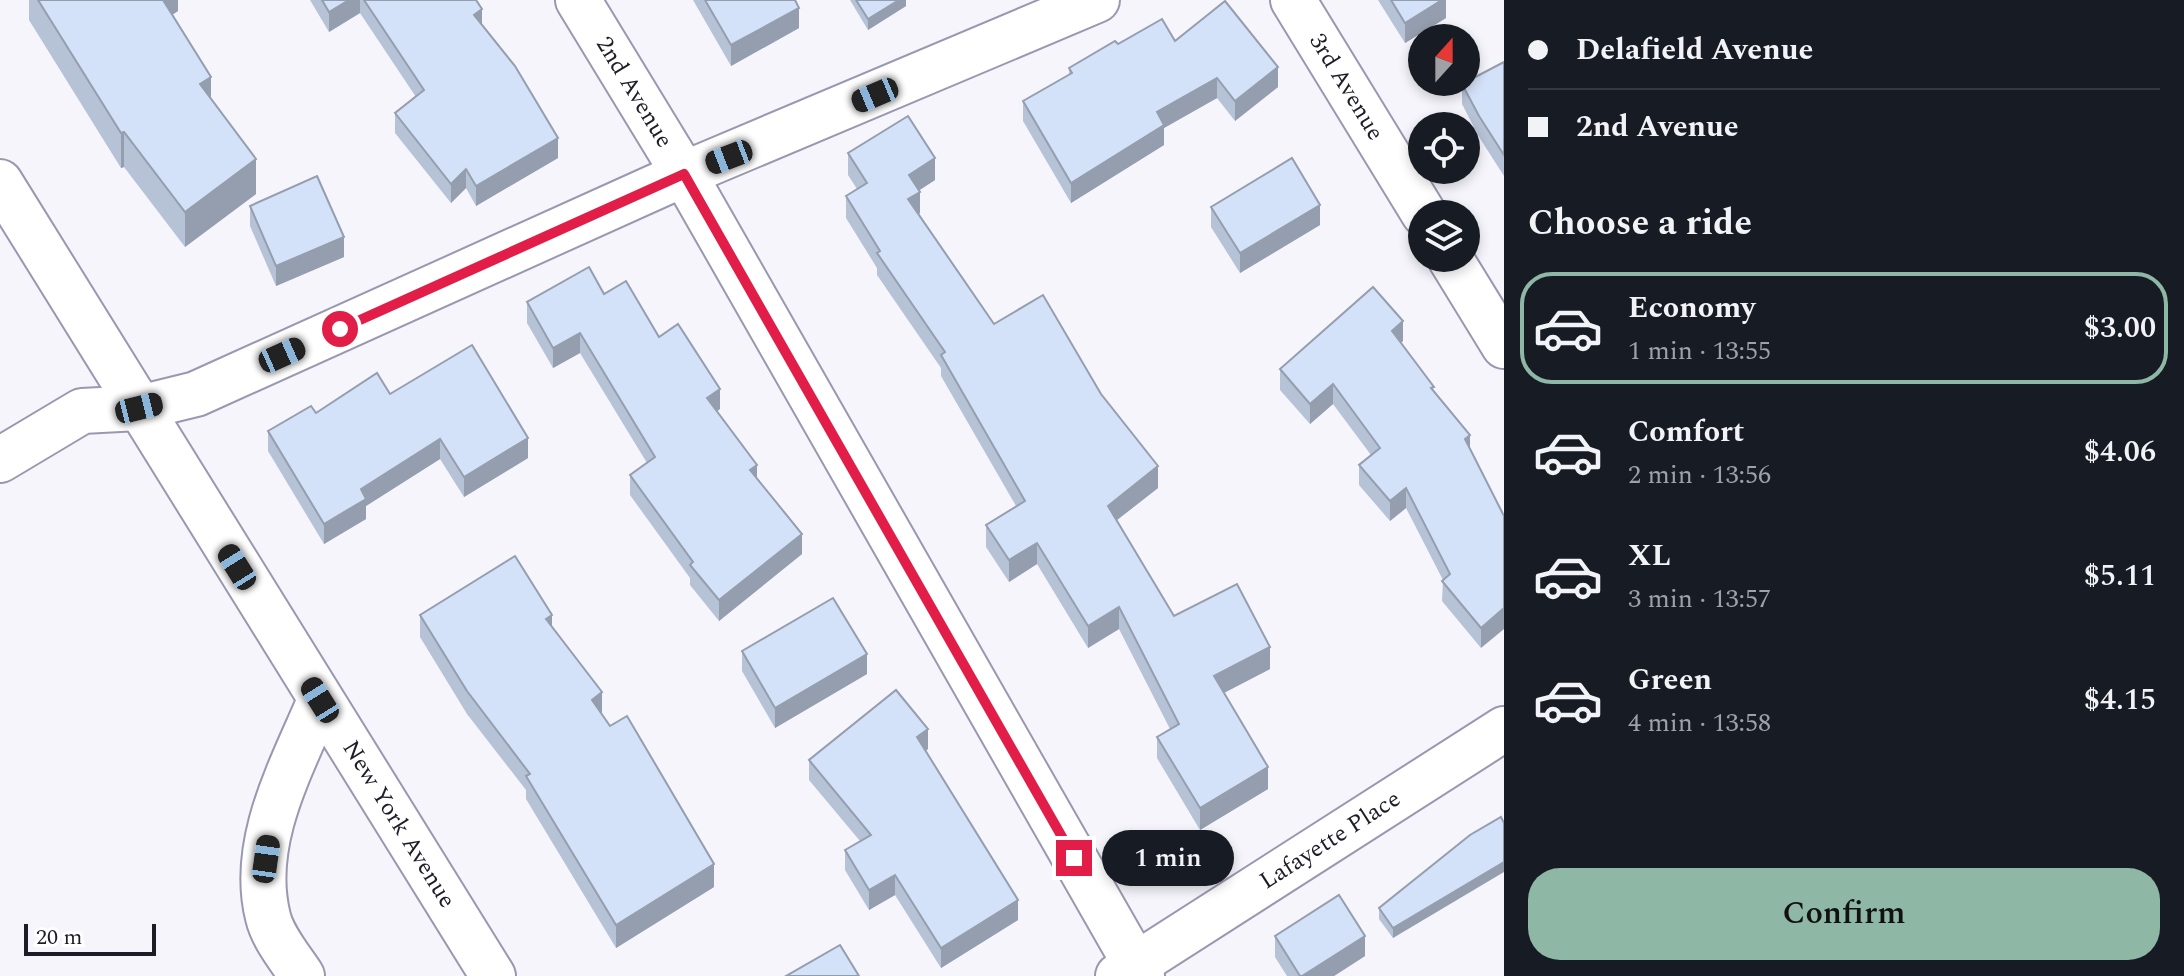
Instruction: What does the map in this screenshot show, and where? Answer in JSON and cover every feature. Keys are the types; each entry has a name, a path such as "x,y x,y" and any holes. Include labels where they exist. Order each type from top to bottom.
{"street":[{"name":"2nd Avenue","path":"578,0 684,174 1132,973"},
{"path":"0,460 82,411 139,408 196,394 684,174 1097,0"},
{"name":"3rd Avenue","path":"1293,0 1415,200"},
{"name":"New York Avenue","path":"0,182 493,976"},
{"path":"1459,272 1504,346"},
{"path":"302,976 268,920 263,877 273,811 320,700"},
{"name":"Lafayette Place","path":"1132,973 1504,729"}],"building":[{"path":"38,0 163,0 211,77 200,84 256,159 185,212 124,132 121,133"},
{"path":"322,0 349,0 329,12"},
{"path":"364,0 476,0 482,9 474,15 515,66 558,138 476,186 466,169 451,184 395,113 424,90"},
{"path":"705,0 795,0 799,8 731,45"},
{"path":"856,0 899,0 868,19"},
{"path":"1391,0 1442,0 1405,23"},
{"path":"1225,1 1278,67 1235,101 1217,78 1157,112 1164,125 1071,183 1023,101 1072,73 1069,68 1115,41 1118,44 1162,19 1175,41"},
{"path":"1504,62 1504,155 1468,96 1480,96 1480,75"},
{"path":"908,116 935,158 909,175 920,192 908,199 994,324 1043,295 1101,394 1158,466 1108,506 1174,616 1237,584 1270,647 1214,676 1268,767 1200,808 1157,737 1179,724 1119,607 1088,626 1037,543 1009,560 986,525 1025,501 941,355 945,352 877,253 880,251 846,196 867,183 848,153"},
{"path":"1292,158 1320,205 1240,253 1211,207"},
{"path":"317,176 344,237 276,266 250,206"},
{"path":"589,267 604,294 626,281 659,337 678,324 720,389 707,398 757,465 750,470 802,534 719,600 690,565 693,562 630,475 655,457 580,333 553,348 527,302"},
{"path":"1373,287 1403,321 1392,331 1434,387 1431,388 1470,435 1465,439 1504,516 1504,608 1481,628 1442,581 1450,574 1406,488 1390,501 1359,465 1380,448 1333,384 1310,404 1280,369"},
{"path":"472,345 528,438 464,477 440,439 361,489 366,499 324,524 268,431 311,406 316,413 377,373 390,394"},
{"path":"515,556 552,615 546,619 602,692 592,700 610,726 627,716 714,864 616,925 526,776 530,774 467,691 420,615"},
{"path":"833,598 867,654 775,708 742,651"},
{"path":"896,690 928,729 917,737 1018,900 941,948 895,875 869,890 845,850 871,835 809,760"},
{"path":"1501,817 1504,823 1504,862 1393,928 1379,908 1470,835"},
{"path":"1339,895 1365,936 1300,976 1275,936"},
{"path":"840,945 859,976 786,976"}],"route":[{"path":"340,329 684,174 1074,858"}]}
